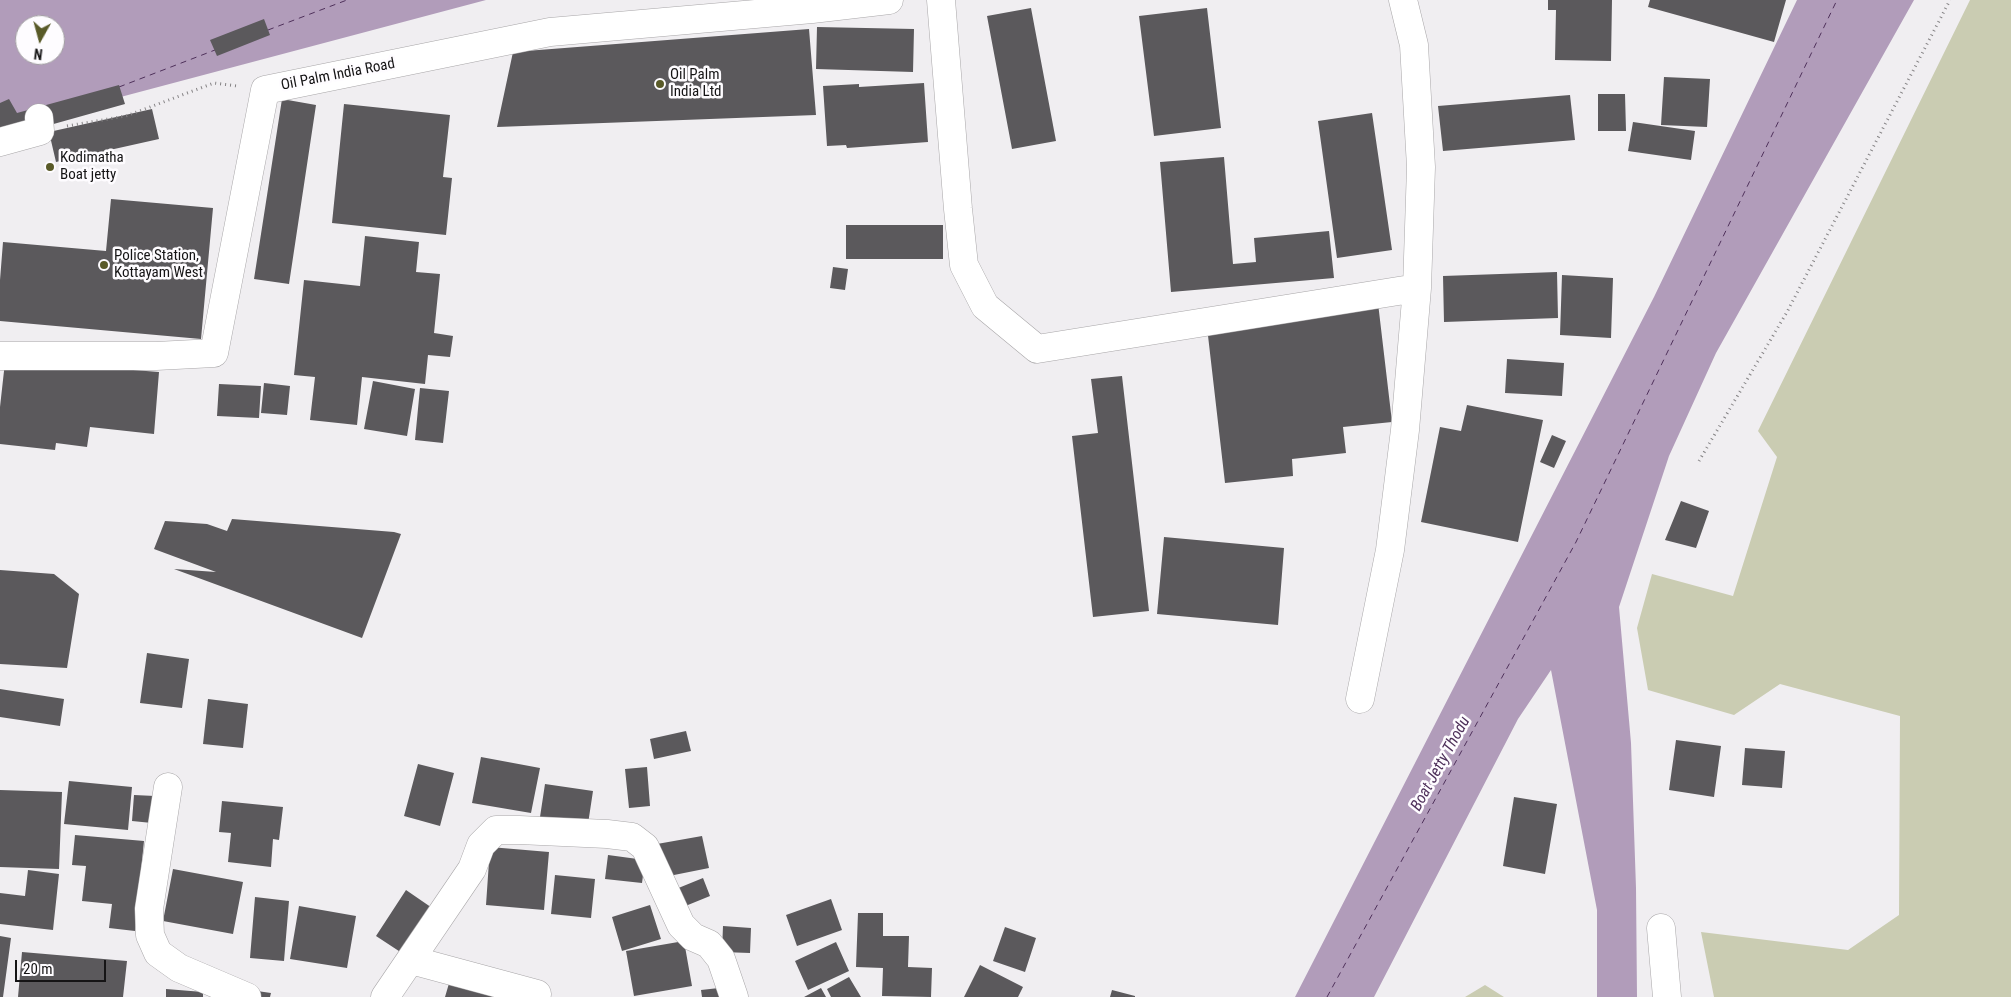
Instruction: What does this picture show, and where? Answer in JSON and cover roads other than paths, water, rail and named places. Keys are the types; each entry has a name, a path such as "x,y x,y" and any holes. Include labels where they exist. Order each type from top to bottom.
{"street":[{"name":"Oil Palm India Road","path":"0,356 156,356 214,353 265,90 550,32 889,0"},
{"path":"940,0 964,265 985,306 1037,349 1417,288"},
{"path":"1360,699 1390,550 1405,430 1417,288 1421,167 1414,45 1403,0"},
{"path":"0,142 40,131 50,122"},
{"path":"168,787 149,909 150,934 158,953 178,968 247,997"},
{"path":"385,997 472,870 481,844 496,830 607,834 632,837 645,847 681,925 693,938 709,944 721,959 734,997"},
{"path":"1661,928 1667,997"},
{"path":"411,960 536,994"}],"water":[{"path":"0,0 486,0 0,129"},
{"name":"Boat Jetty Thodu","path":"1797,0 1914,0 1716,353 1669,456 1619,607 1631,743 1636,888 1637,997 1597,997 1597,910 1551,670 1518,719 1374,997 1295,997 1654,297"}],"place":[{"name":"Oil Palm India Ltd","path":"660,84"},
{"name":"Kodimatha Boat jetty","path":"50,167"},
{"name":"Police Station, Kottayam West","path":"104,265"}]}
